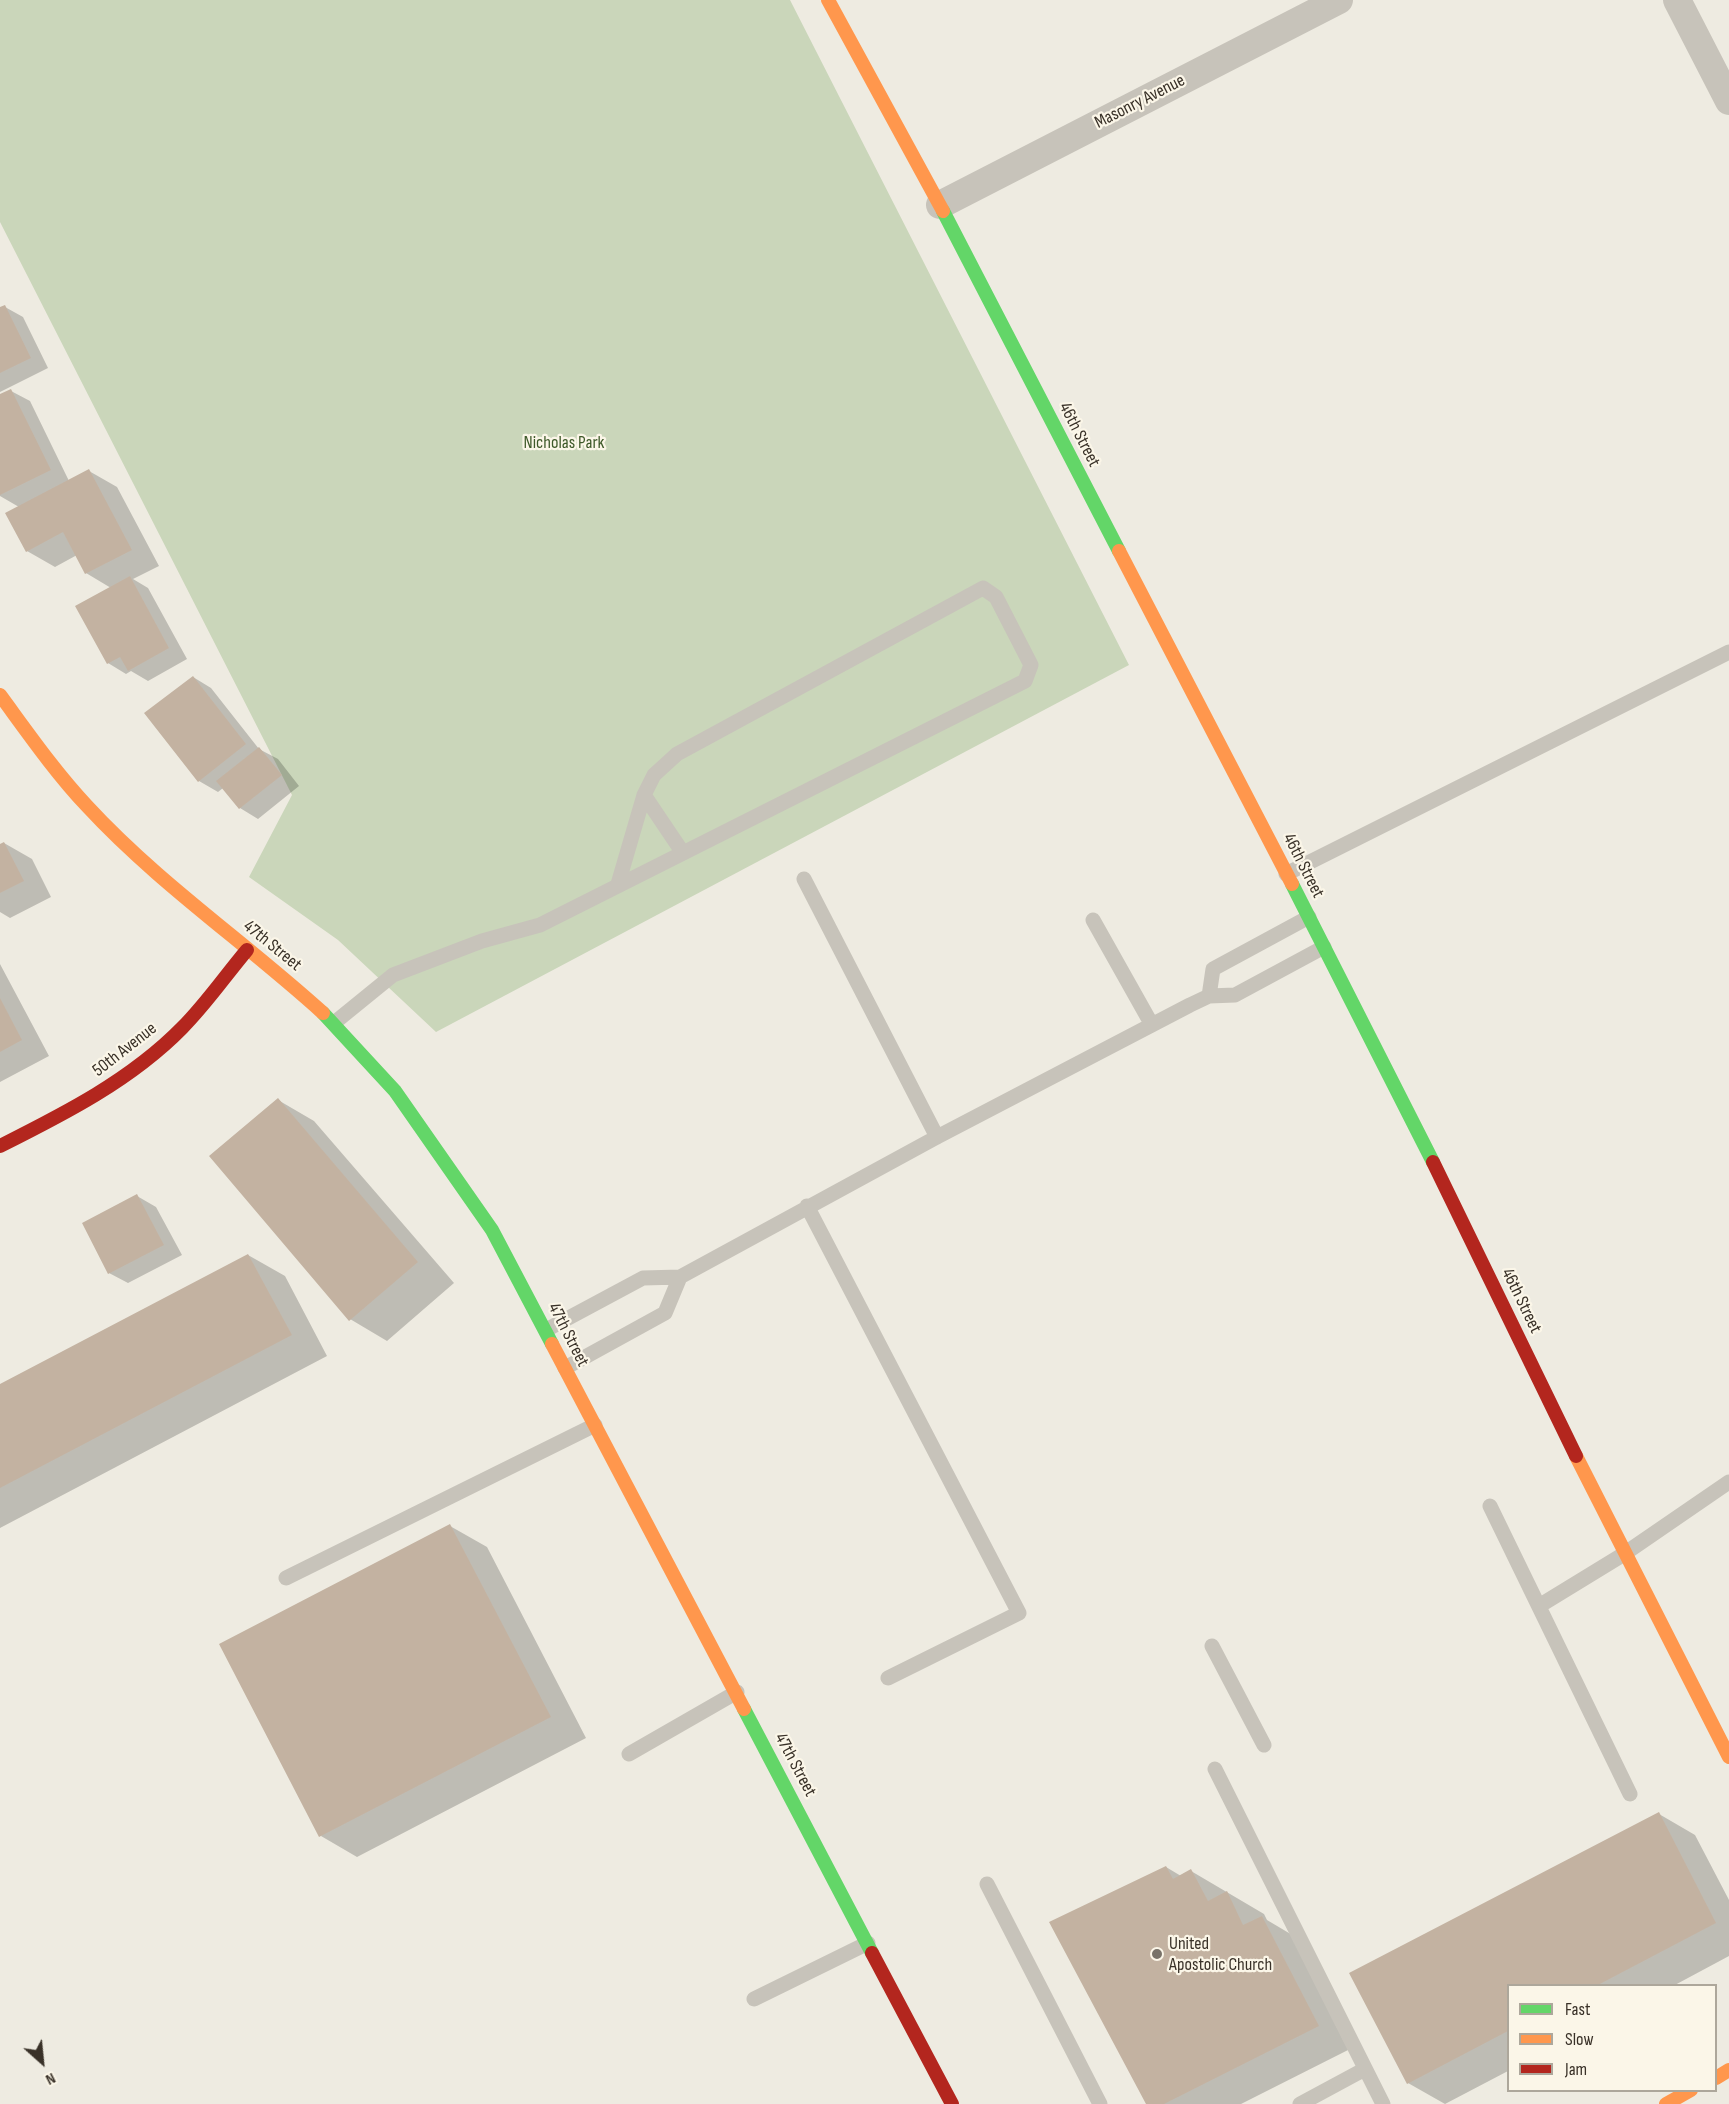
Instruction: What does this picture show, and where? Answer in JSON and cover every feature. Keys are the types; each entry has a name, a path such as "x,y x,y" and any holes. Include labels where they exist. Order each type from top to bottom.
{"street":[{"name":"46th Street","path":"828,0 940,205 1309,917 1452,1199 1624,1554 1729,1757"},
{"name":"Masonry Avenue","path":"940,205 1339,0"},
{"path":"1677,0 1729,101"},
{"name":"47th Street","path":"0,695 55,769 88,807 161,876 247,950 281,975 334,1023 395,1090 492,1230 737,1692 868,1943 948,2103"},
{"name":"50th Avenue","path":"0,1146 73,1109 125,1076 180,1030 247,950"},
{"path":"1666,2104 1690,2092"}],"lane":[{"path":"334,1023 393,975 482,940 540,925 1025,681 1031,665 996,597 983,588 677,753 654,775 644,795 618,884"},
{"path":"1286,874 1729,652"},
{"path":"644,795 683,853"},
{"path":"804,879 938,1137"},
{"path":"1209,996 1213,969 1309,917"},
{"path":"1093,921 1152,1025"},
{"path":"546,1330 643,1278 680,1277 807,1206 1152,1025 1209,996 1235,995 1324,947"},
{"path":"807,1206 1019,1613 888,1678"},
{"path":"565,1368 665,1313 680,1277"},
{"path":"285,1578 595,1425"},
{"path":"1539,1606 1624,1554 1729,1482"},
{"path":"1490,1506 1630,1794"},
{"path":"1212,1646 1264,1745"},
{"path":"629,1754 737,1692"},
{"path":"1215,1769 1383,2104"},
{"path":"987,1884 1100,2104"},
{"path":"754,1999 868,1943"},
{"path":"1300,2104 1365,2069"}],"green space":[{"name":"Nicholas Park","path":"0,0 790,0 1129,665 436,1032 338,940 249,877 292,795 0,222"}],"building":[{"path":"5,305 31,358 0,373 0,307"},
{"path":"11,389 51,470 0,495 0,394"},
{"path":"89,469 132,550 85,574 63,532 26,552 5,513"},
{"path":"130,576 169,648 128,671 120,657 107,664 75,606"},
{"path":"193,676 246,744 198,782 144,713"},
{"path":"259,747 282,775 239,809 216,781"},
{"path":"4,842 24,881 0,893 0,844"},
{"path":"0,998 22,1040 0,1052"},
{"path":"278,1098 418,1262 349,1321 209,1156"},
{"path":"137,1194 164,1245 108,1274 82,1223"},
{"path":"248,1254 292,1335 0,1488 0,1384"},
{"path":"450,1524 551,1717 319,1837 219,1644"},
{"path":"1659,1812 1716,1923 1600,1984 1507,1984 1507,2032 1407,2084 1349,1973"},
{"path":"1166,1866 1173,1879 1191,1869 1208,1901 1227,1891 1243,1925 1262,1916 1319,2026 1164,2104 1146,2104 1049,1922"}],"traffic: fast":[{"path":"943,211 1119,551"},
{"path":"1292,884 1433,1162"},
{"path":"323,1013 395,1091 492,1230 552,1344"},
{"path":"744,1709 872,1953"}],"traffic: slow":[{"path":"828,0 943,211"},
{"path":"1119,551 1292,884"},
{"path":"0,695 64,780 114,834 173,887 323,1013"},
{"path":"552,1344 744,1709"},
{"path":"1576,1456 1729,1757"},
{"path":"1717,2077 1729,2070"},
{"path":"1666,2104 1687,2092"}],"traffic: jam":[{"path":"0,1146 72,1108 141,1064 191,1019 247,950"},
{"path":"1433,1162 1576,1456"},
{"path":"872,1953 952,2104"}],"place":[{"name":"United Apostolic Church","path":"1157,1954"}]}
